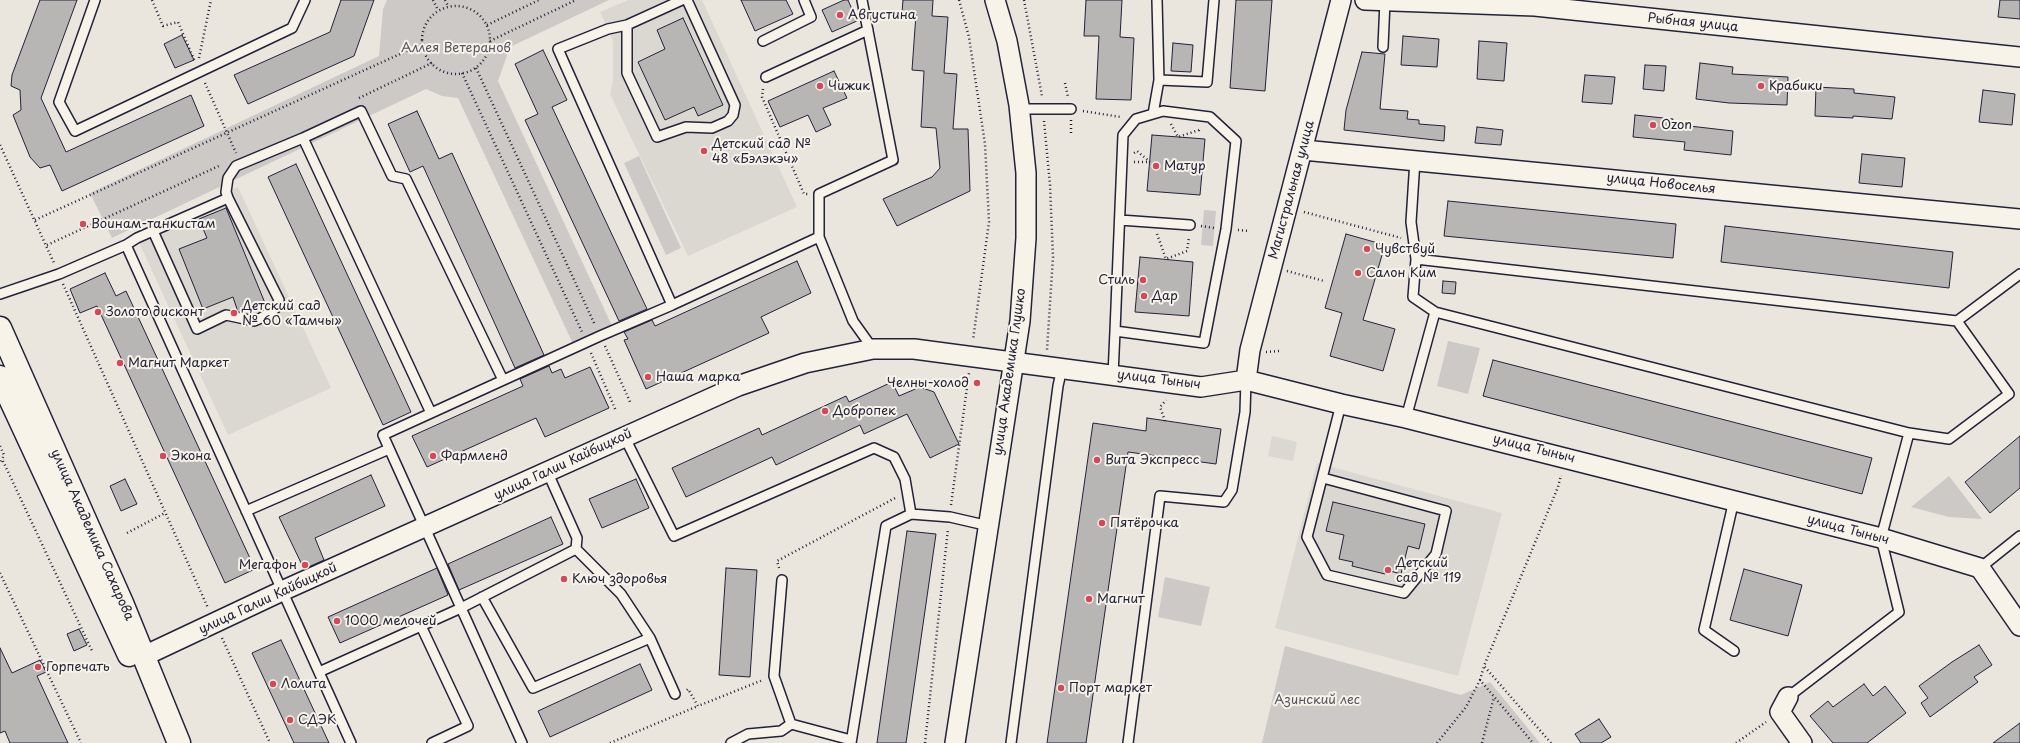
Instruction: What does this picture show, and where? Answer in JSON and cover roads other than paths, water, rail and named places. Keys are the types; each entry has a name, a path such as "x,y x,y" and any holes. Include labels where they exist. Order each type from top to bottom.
{"main road":[{"name":"улица Академика Сахарова","path":"0,328 90,527 138,660 179,743"},
{"path":"0,377 138,660 168,743"}],"street":[{"name":"улица Академика Глушко","path":"955,743 1020,321 1026,238 1026,173 1019,109 1007,41 995,0"},
{"name":"Магистральная улица","path":"1246,380 1250,350 1341,0"},
{"name":"Рыбная улица","path":"1365,0 1543,3 2020,57"},
{"name":"улица Новоселья","path":"1303,150 2020,219"},
{"name":"улица Галии Кайбицкой","path":"138,660 282,591 624,436 738,386 805,363 874,349 914,349 1014,362"},
{"name":"улица Тыныч","path":"1014,362 1201,387 1246,380 1341,404 1406,418 1734,500 1882,538 1980,568"},
{"path":"1980,568 2020,626"},
{"path":"1784,705 1802,743"}],"lane":[{"path":"95,0 59,102 75,131 292,28 305,0"},
{"path":"672,305 558,49 608,29 628,25 682,0"},
{"path":"628,25 627,73 657,137 686,127 712,128 728,122 733,115 735,105 687,0"},
{"path":"764,41 811,17 804,0"},
{"path":"862,0 893,160 819,194 819,237 853,320 874,349"},
{"path":"1153,114 1159,80 1157,0"},
{"path":"1159,80 1207,82 1214,0"},
{"path":"1383,47 1385,1"},
{"path":"766,77 868,30"},
{"path":"1019,109 1070,109"},
{"path":"153,231 197,328 226,315 254,321 261,318 276,308 279,300 228,198 226,192 228,178 236,166 303,138 361,111 392,176 406,179 503,380"},
{"path":"1113,375 1123,135 1136,119 1163,111 1210,117 1236,140 1226,229 1204,343 1115,331"},
{"path":"303,138 431,413"},
{"path":"1415,160 1412,222 1416,260 1412,297 1435,312 1909,433 1949,439 2009,394 1957,321"},
{"path":"0,294 58,274 126,245 153,231 228,198"},
{"path":"1120,220 1190,225"},
{"path":"522,743 383,435 819,237"},
{"path":"126,245 351,743"},
{"path":"1416,260 1957,321 2020,274"},
{"path":"1406,418 1435,312"},
{"path":"1010,743 1058,386 1062,368"},
{"path":"1128,743 1160,496 1224,502 1232,490 1245,412 1246,380"},
{"path":"1323,478 1446,511 1436,554 1404,593 1328,575 1307,537 1341,404"},
{"path":"1784,705 1899,612 1882,538 1909,433"},
{"path":"624,436 674,536 874,448 894,457 905,479 911,514"},
{"path":"246,511 389,449"},
{"path":"547,471 577,538 576,549"},
{"path":"1734,500 1704,630 1734,651"},
{"path":"791,724 851,742 886,526 911,514 950,517 989,526"},
{"path":"1980,568 2020,536"},
{"path":"319,672 461,608 576,549"},
{"path":"576,549 621,594 650,638 675,694"},
{"path":"782,580 774,676 791,724"},
{"path":"482,597 533,688 650,638"},
{"path":"421,626 468,726 432,743"},
{"path":"731,743 748,734 781,731 791,724"}],"place":[{"name":"Августина","path":"840,15"},
{"name":"Чижик","path":"820,86"},
{"name":"Крабики","path":"1761,86"},
{"name":"Ozon","path":"1653,125"},
{"name":"Детский сад № 48 «Бэлэкэч»","path":"704,151"},
{"name":"Матур","path":"1156,166"},
{"name":"Воинам-танкистам","path":"83,224"},
{"name":"Чувствуй","path":"1367,249"},
{"name":"Салон Ким","path":"1358,273"},
{"name":"Стиль","path":"1143,280"},
{"name":"Дар","path":"1144,296"},
{"name":"Золото дисконт","path":"98,312"},
{"name":"Детский сад № 60 «Тамчы»","path":"234,313"},
{"name":"Магнит Маркет","path":"120,363"},
{"name":"Наша марка","path":"648,377"},
{"name":"Челны-холод","path":"977,383"},
{"name":"Добропек","path":"825,411"},
{"name":"Экона","path":"163,456"},
{"name":"Фармленд","path":"433,456"},
{"name":"Вита Экспресс","path":"1097,460"},
{"name":"Пятёрочка","path":"1102,523"},
{"name":"Мегафон","path":"305,565"},
{"name":"Детский сад № 119","path":"1388,570"},
{"name":"Ключ здоровья","path":"564,579"},
{"name":"Магнит","path":"1089,599"},
{"name":"1000 мелочей","path":"337,621"},
{"name":"Горпечать","path":"38,667"},
{"name":"Лолита","path":"273,684"},
{"name":"Порт маркет","path":"1061,688"},
{"name":"СДЭК","path":"290,720"}],"park label":[{"name":"Аллея Ветеранов","path":"456,48"},
{"name":"Азинский лес","path":"1317,700"}]}
